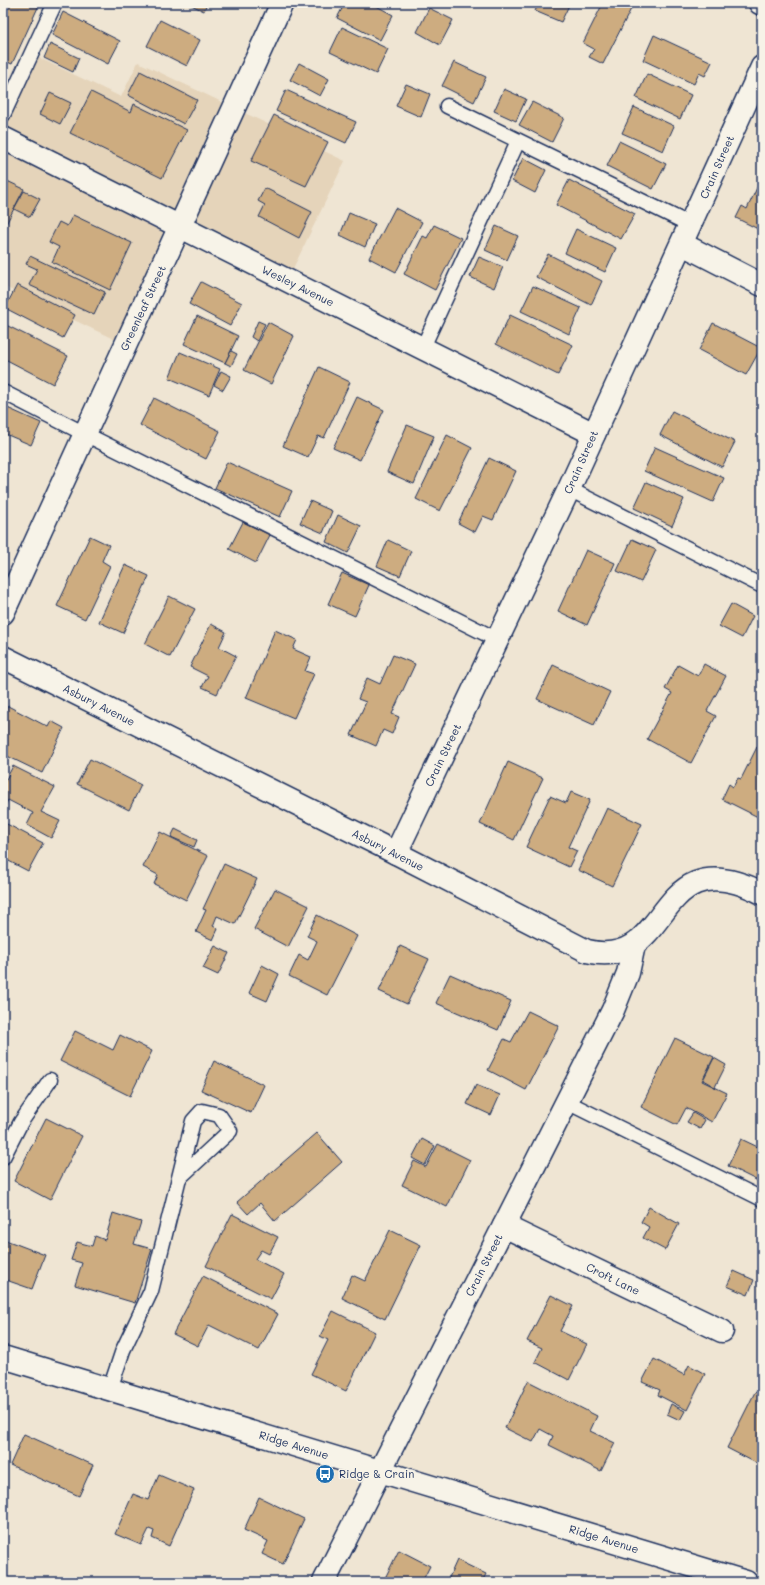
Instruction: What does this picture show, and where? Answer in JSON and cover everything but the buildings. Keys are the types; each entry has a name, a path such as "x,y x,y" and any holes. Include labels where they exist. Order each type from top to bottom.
{"street":[{"name":"Greenleaf Street","path":"3,613 181,228 282,3"},
{"name":"Crain Street","path":"396,853 569,489 762,68"},
{"name":"Wesley Avenue","path":"3,138 181,228 423,347 594,434"},
{"path":"682,244 762,285"},
{"name":"Asbury Avenue","path":"3,657 396,853 587,951 600,954 611,954 634,945 652,928 677,895 687,886 699,880 710,878 738,882 762,893"},
{"name":"Crain Street","path":"324,1582 613,1010 628,973 634,945"},
{"name":"Croft Lane","path":"504,1226 722,1331"},
{"name":"Ridge Avenue","path":"3,1357 746,1582"}],"lane":[{"path":"3,115 55,3"},
{"path":"447,106 691,224"},
{"path":"423,347 518,141"},
{"path":"3,392 498,640"},
{"path":"569,489 762,586"},
{"path":"3,1157 21,1122 50,1080"},
{"path":"567,1102 762,1199"},
{"path":"110,1389 123,1350 151,1291 193,1121 202,1111 219,1115 230,1131 179,1178"}],"shaded area":[{"path":"31,54 121,97 138,62 345,161 287,281 181,228 126,345 3,286 3,115"}],"place":[{"name":"Ridge & Crain","path":"325,1474"}]}
